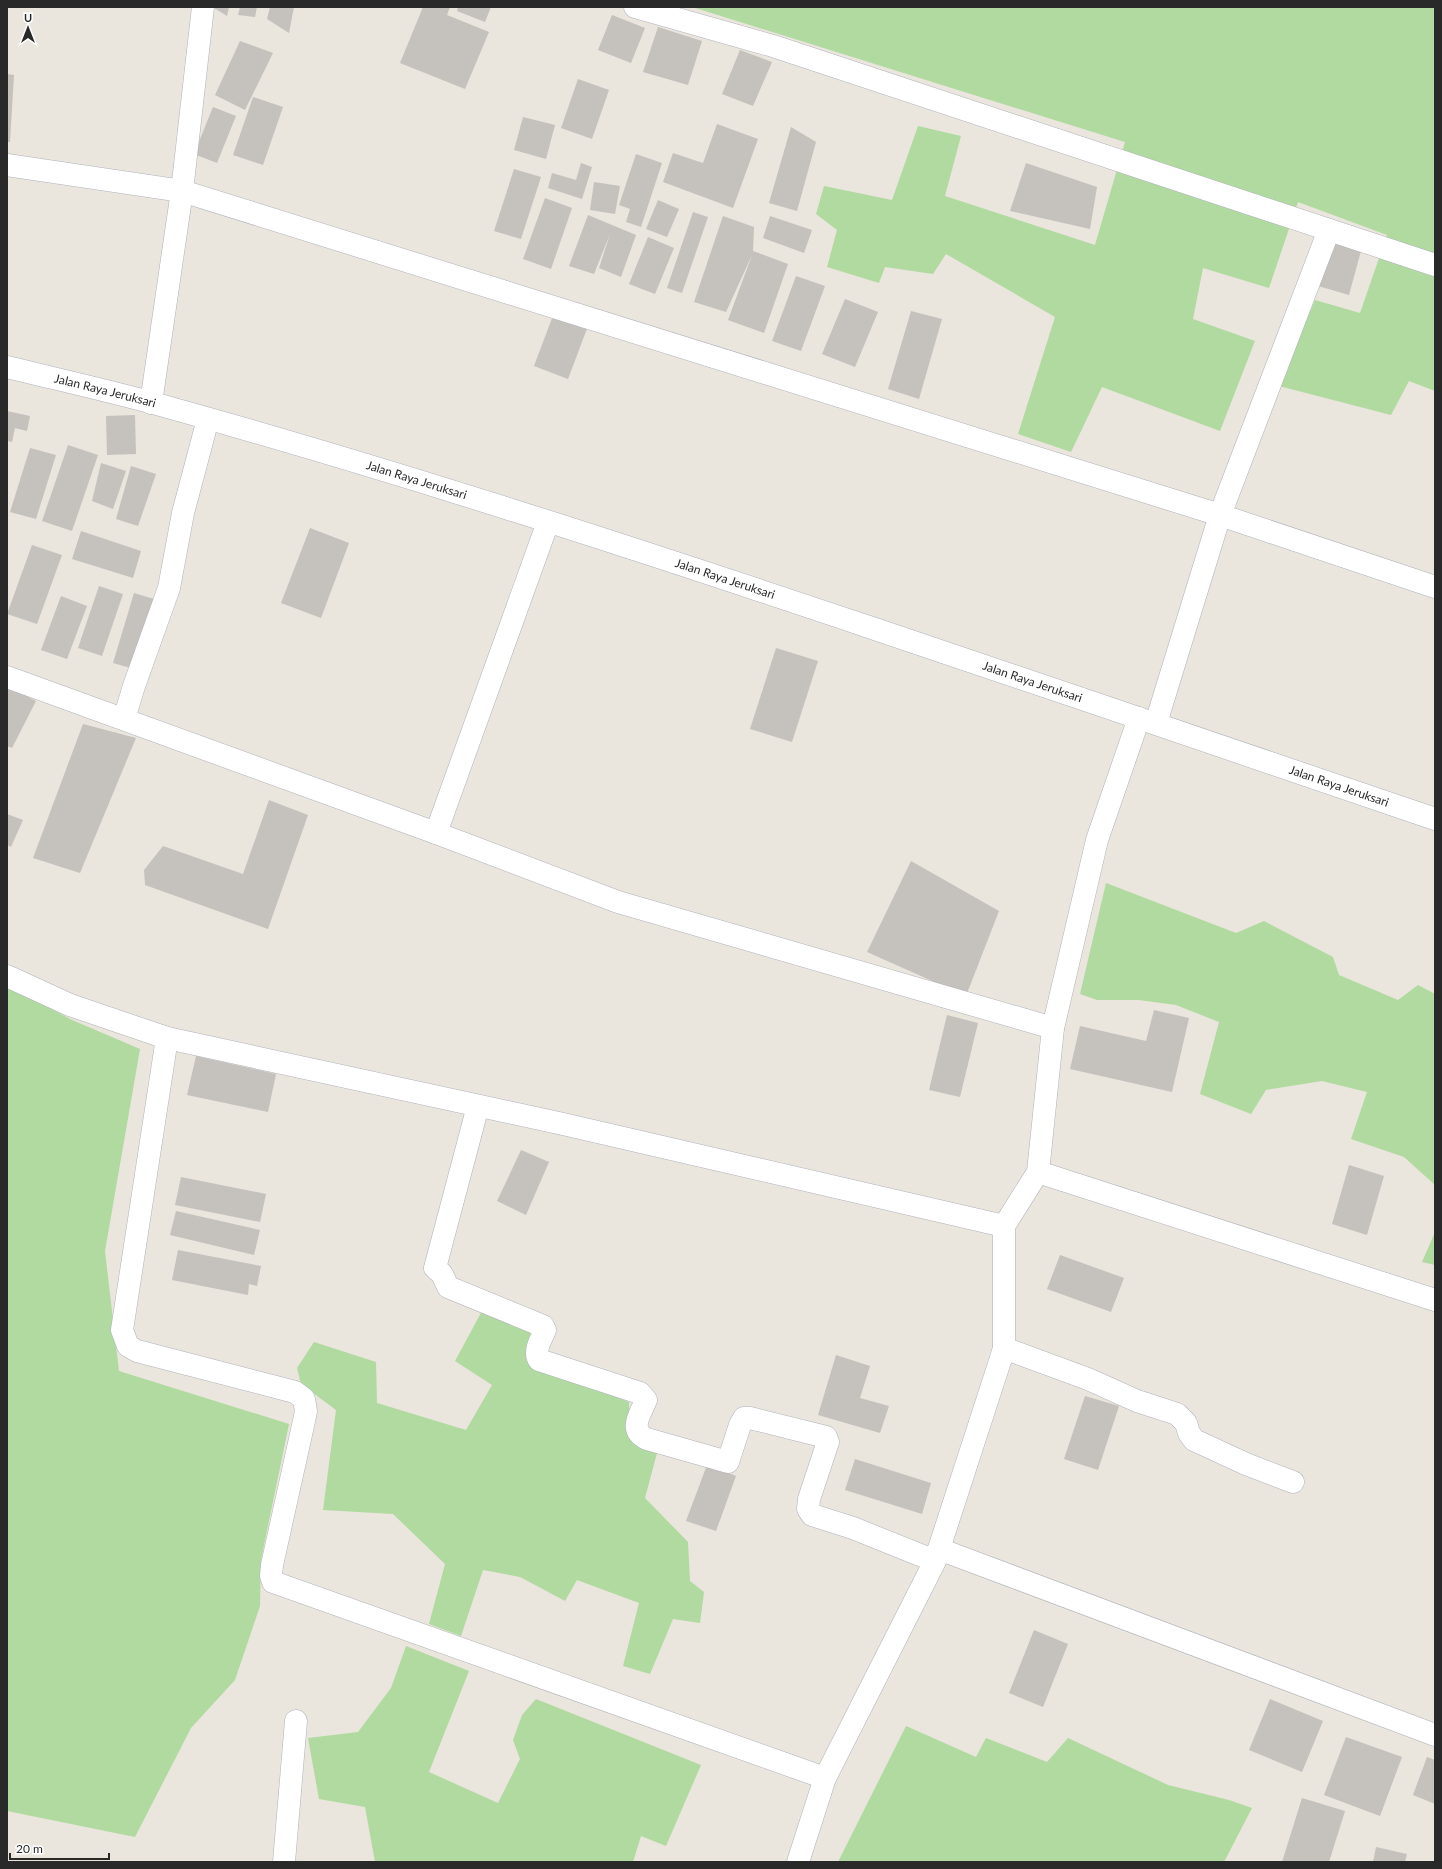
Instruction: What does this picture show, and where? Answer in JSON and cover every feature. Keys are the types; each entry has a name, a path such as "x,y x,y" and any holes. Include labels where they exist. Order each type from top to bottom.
{"street":[{"path":"151,403 182,191 203,7"},
{"path":"635,7 773,46 1435,265"},
{"path":"7,165 182,191 1220,516 1435,587"},
{"path":"798,1862 825,1778 939,1553 1004,1348 1004,1226 1038,1172 1054,1028 1097,840 1148,720 1220,516 1329,230"},
{"name":"Jalan Raya Jeruksari","path":"7,367 151,403 439,487 672,561 1148,720 1435,819"},
{"path":"124,719 134,686 169,588 184,513 208,419"},
{"path":"436,833 548,522"},
{"path":"7,677 436,833 618,902 1054,1028"},
{"path":"7,976 70,1005 166,1038 478,1106 1004,1226"},
{"path":"166,1038 122,1330 128,1346 137,1352 295,1392 304,1399 306,1411 272,1565 270,1576 273,1582 825,1778"},
{"path":"478,1106 435,1268 442,1274 448,1287 543,1326 545,1330 537,1351 539,1360 640,1393 646,1400 636,1423 636,1430 640,1435 647,1439 728,1462 740,1425 744,1418 750,1418 826,1437 828,1442 809,1499 808,1509 812,1515 939,1553 969,1560 1435,1735"},
{"path":"1038,1172 1435,1300"},
{"path":"1004,1348 1177,1414 1186,1423 1189,1433 1194,1440 1246,1464 1293,1482"},
{"path":"284,1862 296,1721"}],"green space":[{"path":"692,7 1435,7 1435,391 1409,381 1391,415 1279,386 1315,300 1360,313 1387,235 1298,202 1269,288 1203,268 1193,319 1255,341 1220,431 1102,387 1071,452 1018,434 1055,317 946,254 933,274 885,267 879,283 827,267 837,230 816,214 824,186 892,200 918,126 961,136 945,196 1095,245 1125,142"},
{"path":"1106,883 1236,933 1264,921 1333,957 1339,975 1398,1000 1418,985 1435,994 1435,1185 1404,1157 1351,1139 1367,1092 1322,1081 1266,1090 1251,1114 1200,1094 1219,1022 1176,1005 1139,1000 1097,1000 1080,994"},
{"path":"7,985 72,1020 140,1049 105,1251 119,1371 289,1424 261,1560 260,1606 235,1680 191,1728 135,1837 7,1811"},
{"path":"1435,1232 1435,1265 1422,1262"},
{"path":"482,1311 536,1333 531,1362 629,1402 630,1429 657,1453 645,1498 688,1542 690,1581 704,1592 700,1623 673,1619 650,1674 623,1666 639,1603 577,1580 565,1601 520,1577 483,1570 461,1636 429,1624 445,1564 393,1514 323,1510 336,1410 301,1384 297,1368 314,1342 376,1362 377,1403 466,1430 492,1385 455,1361"},
{"path":"406,1646 469,1671 429,1772 498,1803 520,1759 513,1740 522,1715 536,1699 701,1765 666,1846 641,1836 633,1862 375,1862 365,1807 319,1799 308,1738 358,1732 391,1688"},
{"path":"906,1726 976,1757 986,1738 1047,1762 1068,1738 1168,1785 1229,1800 1252,1808 1224,1862 838,1862"}],"building":[{"path":"229,7 227,16 214,8"},
{"path":"240,7 257,7 255,17 238,15"},
{"path":"270,7 294,7 289,33 267,19"},
{"path":"423,7 450,7 447,15 489,32 465,89 400,63"},
{"path":"458,7 491,7 485,22 457,11"},
{"path":"612,15 645,28 631,63 598,50"},
{"path":"658,27 702,41 688,85 643,72"},
{"path":"240,41 273,53 245,110 215,95"},
{"path":"740,50 772,62 753,106 722,94"},
{"path":"7,74 14,75 10,142 7,142"},
{"path":"578,79 609,90 592,139 561,128"},
{"path":"253,97 283,107 263,165 233,155"},
{"path":"213,107 236,116 217,163 194,154"},
{"path":"523,117 555,125 546,159 514,150"},
{"path":"717,124 758,139 733,208 663,182 673,153 703,163"},
{"path":"791,127 816,142 797,211 769,203"},
{"path":"636,154 662,163 641,227 626,222 630,209 619,205"},
{"path":"581,163 592,167 582,199 548,188 552,173 576,180"},
{"path":"1026,163 1097,187 1090,229 1010,211"},
{"path":"514,169 541,177 521,239 494,231"},
{"path":"594,182 620,186 615,214 590,210"},
{"path":"545,198 572,208 551,269 523,259"},
{"path":"658,200 679,209 667,237 646,229"},
{"path":"693,212 708,217 682,293 667,288"},
{"path":"588,215 636,235 621,277 599,268 610,234 594,274 569,266"},
{"path":"723,216 754,227 753,251 788,264 764,333 728,320 752,255 726,312 694,302"},
{"path":"770,216 812,230 804,253 763,238"},
{"path":"648,237 674,248 655,294 629,284"},
{"path":"1331,243 1361,251 1349,295 1318,286"},
{"path":"796,276 825,286 801,351 772,341"},
{"path":"845,299 878,312 855,367 822,354"},
{"path":"911,311 942,319 919,399 888,389"},
{"path":"554,313 588,326 568,379 534,366"},
{"path":"7,411 30,416 27,431 15,428 12,442 7,441"},
{"path":"135,415 136,454 107,455 106,416"},
{"path":"68,445 98,455 72,531 42,521"},
{"path":"30,448 56,455 36,519 10,512"},
{"path":"101,463 126,471 113,509 92,501"},
{"path":"131,466 156,474 138,526 116,519"},
{"path":"310,528 349,543 321,618 281,603"},
{"path":"81,531 141,551 133,578 72,559"},
{"path":"32,545 62,555 37,624 7,614"},
{"path":"99,586 123,594 102,656 78,648"},
{"path":"134,593 154,599 134,669 113,663"},
{"path":"61,596 87,606 67,659 41,650"},
{"path":"776,648 818,661 792,742 750,729"},
{"path":"9,687 36,701 12,748 7,746 7,692"},
{"path":"83,724 136,738 80,873 33,858"},
{"path":"269,800 308,815 268,929 145,885 144,870 163,846 243,874"},
{"path":"7,814 23,820 11,847 7,845"},
{"path":"911,861 999,911 966,996 867,952"},
{"path":"1154,1010 1189,1018 1172,1092 1070,1069 1080,1026 1146,1041"},
{"path":"947,1015 978,1023 960,1097 929,1090"},
{"path":"196,1056 276,1074 268,1112 187,1095"},
{"path":"521,1150 549,1162 526,1215 497,1201"},
{"path":"1349,1165 1384,1176 1367,1235 1332,1224"},
{"path":"181,1177 266,1194 260,1222 175,1205"},
{"path":"176,1211 260,1230 254,1255 170,1235"},
{"path":"178,1250 261,1266 257,1286 249,1284 248,1295 172,1280"},
{"path":"1060,1255 1124,1278 1111,1312 1047,1289"},
{"path":"836,1355 870,1366 860,1398 889,1406 880,1433 818,1415"},
{"path":"1085,1396 1119,1406 1098,1470 1064,1459"},
{"path":"855,1459 931,1483 922,1514 845,1490"},
{"path":"707,1465 736,1476 716,1531 686,1521"},
{"path":"1034,1630 1068,1644 1043,1707 1009,1693"},
{"path":"1270,1699 1323,1721 1302,1772 1249,1750"},
{"path":"1346,1737 1402,1757 1380,1816 1324,1795"},
{"path":"1427,1757 1435,1760 1435,1804 1413,1795"},
{"path":"1302,1798 1345,1811 1329,1862 1282,1862"},
{"path":"1376,1847 1407,1854 1405,1862 1373,1862"}]}
